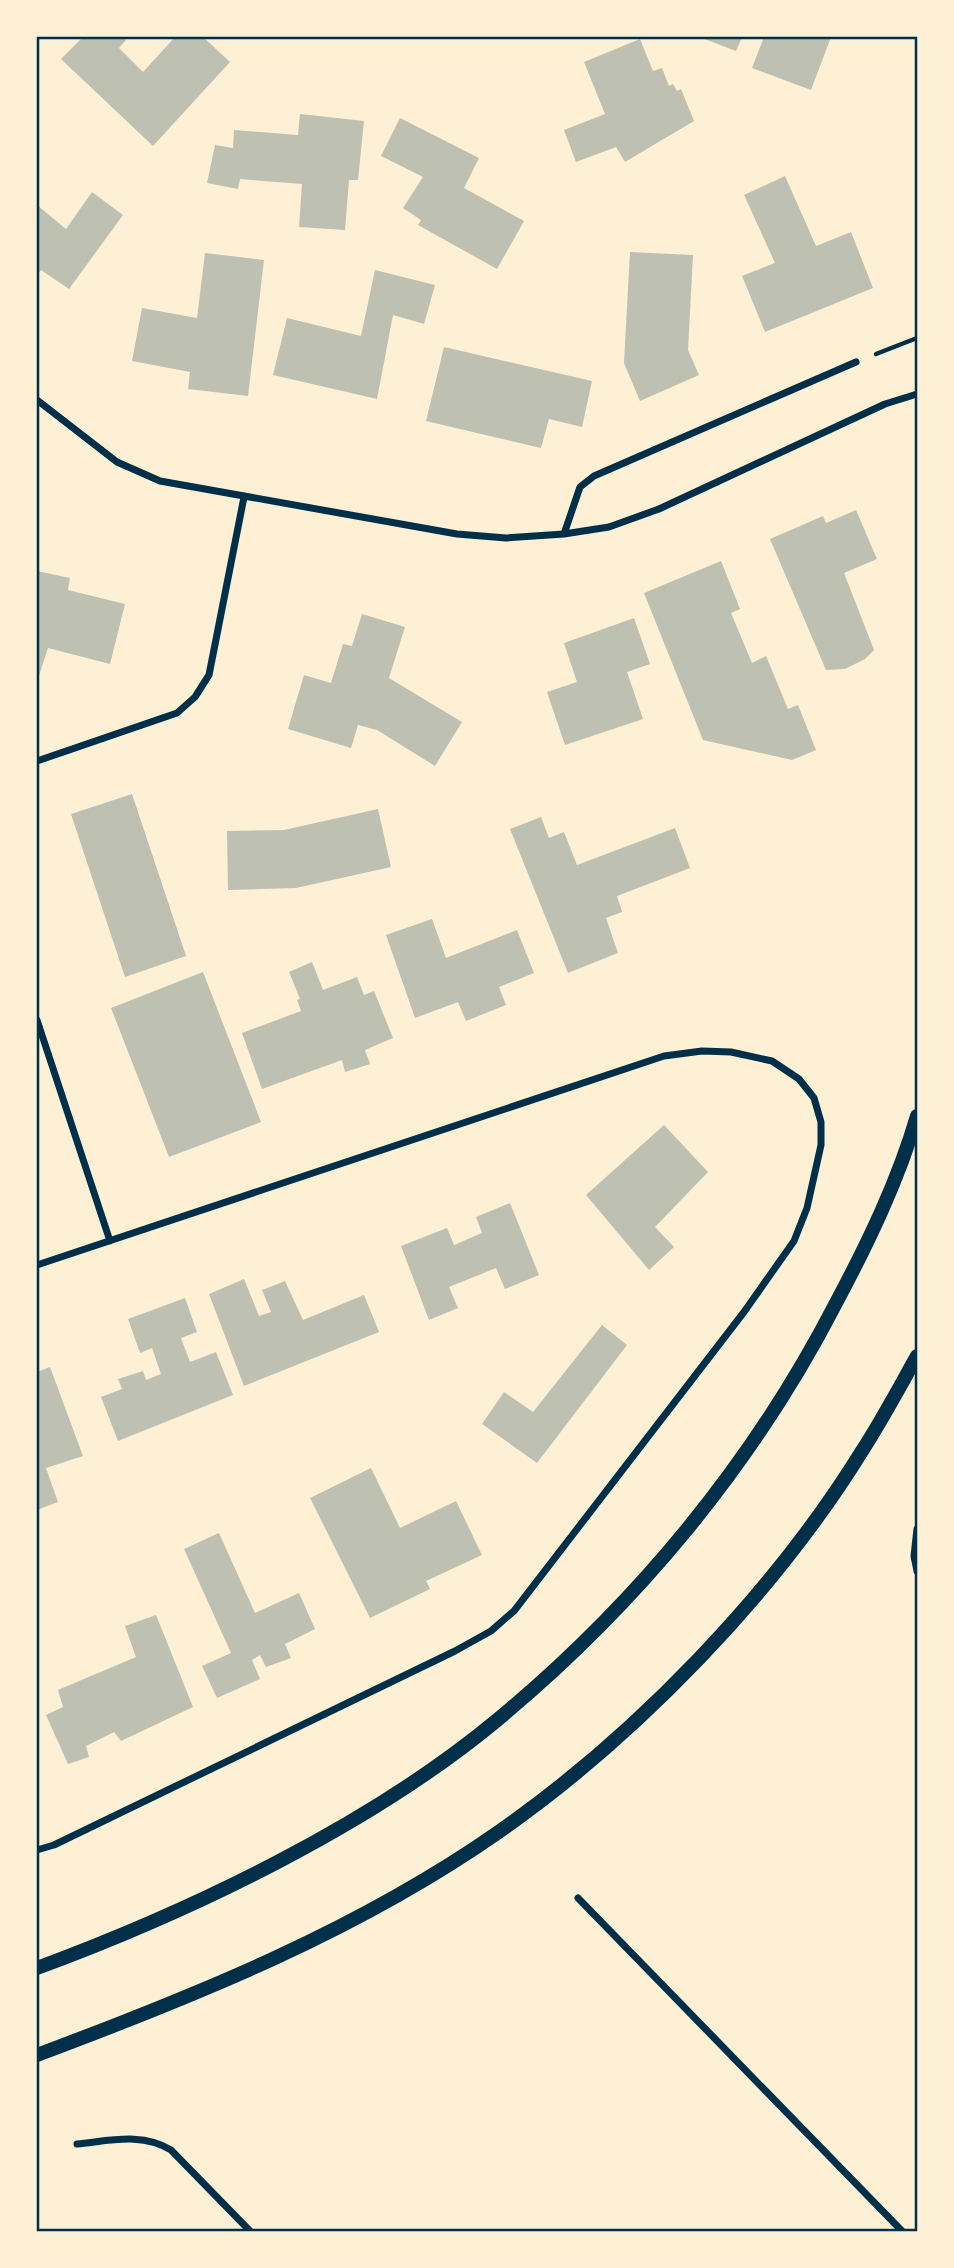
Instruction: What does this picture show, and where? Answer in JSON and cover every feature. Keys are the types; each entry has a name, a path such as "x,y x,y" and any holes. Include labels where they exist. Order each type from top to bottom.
{"main road":[{"path":"37,1968 111,1940 232,1883 326,1834 428,1770 494,1723 562,1663 664,1558 734,1473 807,1359 861,1255 909,1145 917,1116"},
{"path":"37,2055 162,2008 269,1962 397,1896 500,1831 591,1759 698,1660 784,1559 862,1452 917,1356"}],"street":[{"path":"564,534 580,486 594,476 856,362"},
{"path":"37,400 117,463 138,474 244,497 457,534 506,538 564,534 609,527 659,509 885,404 917,394"},
{"path":"37,761 177,713 195,697 209,675 244,497"},
{"path":"37,1020 110,1241"},
{"path":"37,1265 664,1056 702,1051 772,1061 799,1079 814,1098 821,1122 813,1182 794,1241 744,1312 514,1611 491,1630 455,1651 67,1839 37,1850"},
{"path":"917,1529 914,1556 917,1571"},
{"path":"578,1898 902,2231"},
{"path":"77,2144 138,2138 158,2142 187,2166 250,2231"}],"path":[{"path":"856,362 917,338"}],"building":[{"path":"83,37 121,37 126,40 119,48 143,72 175,37 203,37 230,62 153,146 61,59"},
{"path":"699,37 742,37 736,51"},
{"path":"764,37 831,37 811,90 752,68"},
{"path":"640,39 653,71 662,68 669,86 673,84 677,91 681,89 694,121 625,162 616,147 576,162 564,130 605,114 584,62"},
{"path":"300,114 364,121 358,180 349,180 345,230 299,227 302,184 240,179 238,189 207,183 215,145 233,148 234,130 298,135"},
{"path":"400,118 479,158 464,188 524,221 497,269 418,225 421,220 403,208 423,177 381,156"},
{"path":"785,176 816,246 851,232 873,288 765,332 742,276 775,263 744,195"},
{"path":"92,192 123,215 69,289 41,270 37,275 37,205 66,229"},
{"path":"630,252 693,255 688,350 699,375 640,401 624,363"},
{"path":"205,253 264,260 248,396 188,389 190,372 132,361 142,308 197,318"},
{"path":"375,270 435,285 424,324 393,315 377,399 273,375 287,318 361,336"},
{"path":"444,347 592,381 582,427 549,419 541,448 426,421"},
{"path":"856,510 877,559 844,573 874,650 865,659 845,669 826,670 770,539 823,516 826,523"},
{"path":"721,561 740,609 731,613 752,663 766,656 788,709 798,705 816,750 792,760 703,740 644,593"},
{"path":"37,571 70,578 68,590 125,604 110,664 48,648 37,682"},
{"path":"362,614 405,627 389,678 462,722 435,766 377,730 358,725 351,748 288,729 304,675 331,683 343,644 352,646"},
{"path":"634,618 650,664 627,672 643,719 565,745 547,692 577,682 564,643"},
{"path":"132,794 186,956 125,977 71,814"},
{"path":"378,809 391,867 296,888 228,890 227,831 284,830"},
{"path":"541,817 549,838 564,832 577,865 675,828 690,868 617,896 622,912 606,918 618,953 568,973 510,829"},
{"path":"432,919 446,958 517,930 534,973 499,987 506,1005 466,1021 458,1002 415,1018 386,935"},
{"path":"312,962 323,990 357,977 364,995 374,991 393,1038 365,1050 370,1064 345,1072 342,1060 262,1089 242,1033 301,1011 297,1000 300,999 289,972"},
{"path":"203,972 261,1122 169,1157 111,1008"},
{"path":"664,1125 708,1172 655,1227 674,1247 649,1270 586,1195"},
{"path":"510,1203 539,1275 505,1289 496,1268 449,1287 458,1308 429,1320 401,1246 447,1228 454,1245 482,1233 476,1217"},
{"path":"244,1279 259,1316 271,1312 262,1290 285,1281 303,1320 364,1295 379,1332 244,1386 209,1294"},
{"path":"185,1298 197,1332 181,1338 190,1362 216,1352 233,1395 118,1441 101,1397 122,1389 118,1379 143,1371 146,1380 161,1374 152,1348 140,1353 128,1319"},
{"path":"602,1325 627,1345 537,1463 482,1424 504,1392 533,1412"},
{"path":"50,1367 83,1456 46,1468 58,1502 37,1510 37,1372"},
{"path":"371,1468 400,1528 456,1501 482,1555 426,1581 430,1589 370,1618 310,1498"},
{"path":"219,1533 255,1613 299,1593 315,1629 285,1644 291,1658 266,1667 260,1655 252,1660 260,1679 217,1698 202,1666 231,1653 184,1549"},
{"path":"156,1615 193,1707 121,1741 114,1732 86,1746 89,1757 68,1764 46,1715 63,1707 58,1690 136,1657 125,1626"}]}
